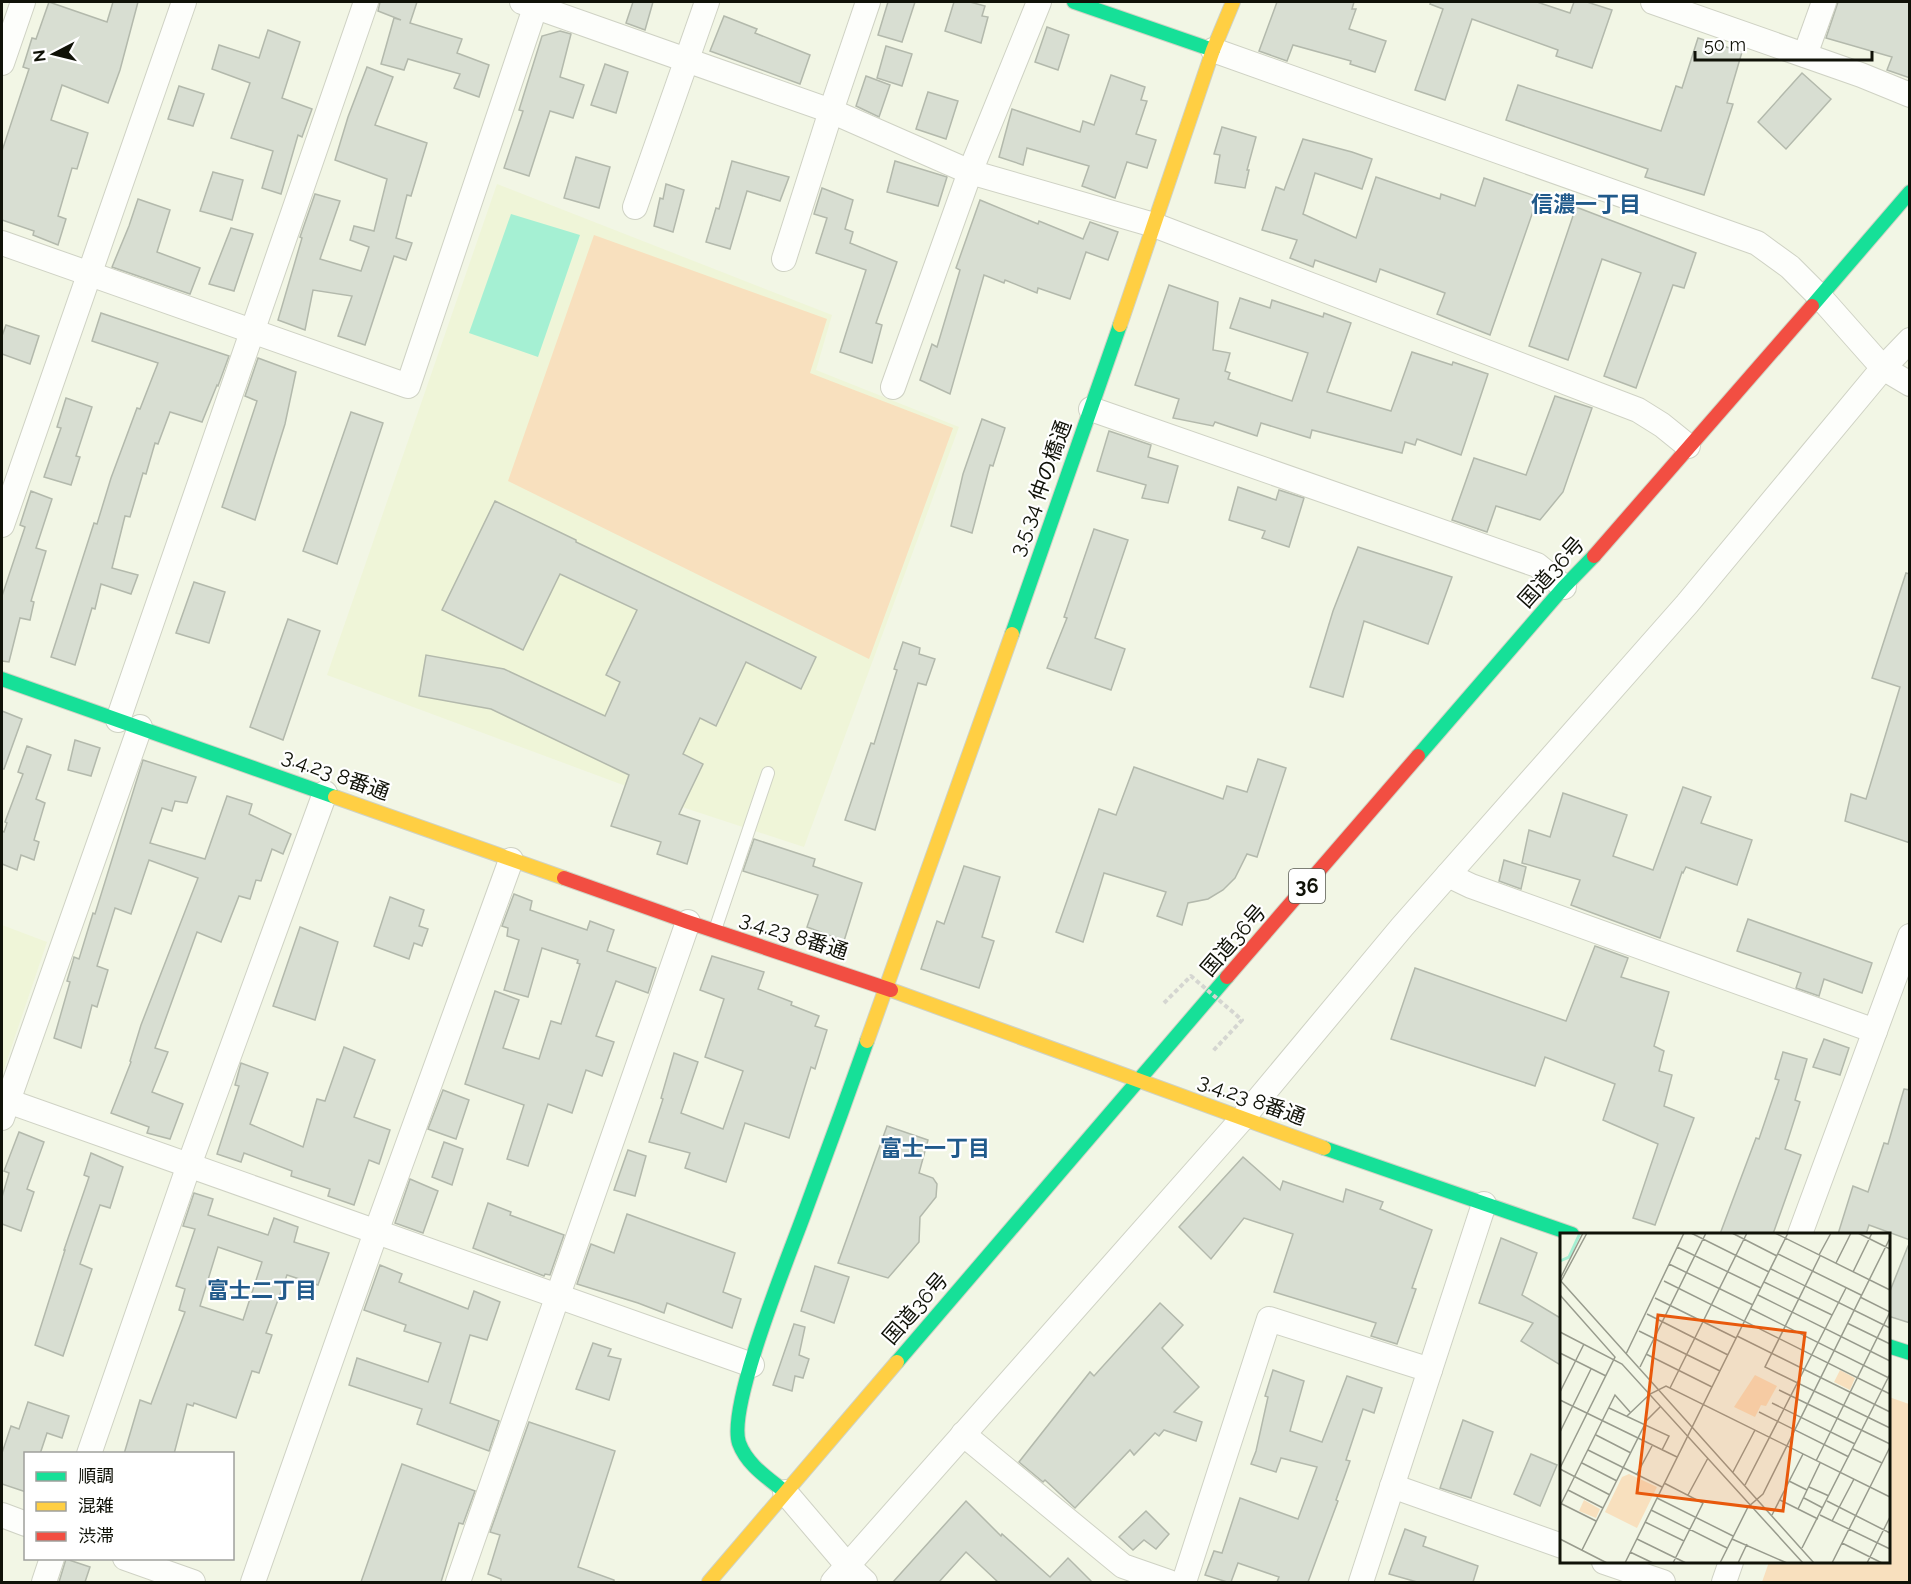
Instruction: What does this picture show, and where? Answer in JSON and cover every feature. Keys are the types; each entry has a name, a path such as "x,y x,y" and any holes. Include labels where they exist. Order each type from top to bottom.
{"main road":[{"path":"1074,2 1213,50"},
{"name":"3.5.34 仲の橋通","path":"784,1492 751,1464 739,1443 737,1430 739,1412 760,1335 887,988 1091,409 1213,50 1233,2"},
{"name":"国道36号","path":"709,1582 1564,587 1582,570 1688,446 1821,298 1910,192"},
{"name":"3.4.23 8番通","path":"2,679 688,922 887,988 1242,1119 1569,1233"},
{"path":"1890,1347 1910,1353"}],"street":[{"path":"2,63 23,2"},
{"path":"2,525 184,2"},
{"path":"366,2 251,331 129,723 4,1106 189,1165 752,1365"},
{"path":"635,207 707,2"},
{"path":"784,260 868,2"},
{"path":"893,387 970,172 1039,2"},
{"path":"1653,2 1861,75 1910,95"},
{"path":"1805,55 1824,2"},
{"path":"2,243 408,386 531,3 831,111 970,172 1154,225 1638,410 1662,425 1688,446"},
{"path":"1213,50 1757,243 1790,267 1821,298 1883,368 1910,384"},
{"path":"840,1574 1242,1119 1402,927 1687,604 1883,368 1910,340"},
{"path":"1091,409 1537,565 1564,587"},
{"path":"90,1452 189,1165 325,793"},
{"path":"253,1582 376,1232 512,860"},
{"path":"1448,875 1875,1031"},
{"path":"458,1582 688,922"},
{"path":"1800,1233 1910,936"},
{"path":"1360,1582 1484,1204"},
{"path":"1184,1582 1269,1319 1430,1370"},
{"path":"963,1434 1123,1566 1169,1582"},
{"path":"1392,1486 1560,1545"},
{"path":"784,1492 840,1574 866,1582"},
{"path":"2,1515 24,1523"},
{"path":"44,1582 51,1560"},
{"path":"130,1560 193,1582"},
{"path":"1607,1563 1663,1582"},
{"path":"1724,1582 1731,1563"}],"lane":[{"path":"715,931 768,773"}],"path":[{"path":"1164,1003 1191,976 1242,1020 1212,1052"}],"shaded area":[{"path":"497,184 832,315 816,370 959,427 804,847 685,808 327,675"},
{"path":"511,214 580,235 538,357 469,333"},
{"path":"594,235 827,319 810,373 953,428 869,659 508,481"},
{"path":"2,925 47,942 2,1075"},
{"path":"1890,1397 1909,1404 1909,1582 1762,1582 1769,1563 1890,1563"}],"building":[{"path":"49,2 107,22 113,2 138,2 120,70 108,103 62,85 51,120 88,133 77,169 72,168 58,216 66,219 58,245 33,235 34,231 2,220 2,151 29,69 23,67 32,38 36,39"},
{"path":"380,2 417,2 410,23 462,39 457,53 489,65 479,97 454,88 460,74 408,59 404,70 381,64 394,18 401,20 378,11"},
{"path":"633,2 653,2 645,30 626,23"},
{"path":"888,2 915,2 902,42 878,35"},
{"path":"954,2 970,2 985,6 982,16 988,17 981,43 945,31"},
{"path":"1277,2 1354,2 1352,9 1356,9 1349,29 1386,41 1375,72 1350,64 1351,61 1293,45 1287,61 1259,51"},
{"path":"1431,2 1537,2 1570,13 1574,2 1587,2 1612,10 1592,68 1556,56 1558,50 1472,19 1445,100 1415,90 1443,9 1430,4"},
{"path":"1838,2 1910,2 1910,78 1887,70 1892,57 1826,38"},
{"path":"724,16 757,29 755,33 810,55 800,84 710,51"},
{"path":"1047,27 1069,35 1058,70 1035,62"},
{"path":"268,30 300,42 282,98 312,109 302,137 298,135 281,194 262,188 273,151 231,138 250,83 212,69 219,45 259,58"},
{"path":"560,31 571,34 560,77 584,85 573,118 550,111 529,176 504,168 523,111 519,110 542,36"},
{"path":"1698,38 1742,52 1727,103 1733,104 1704,195 1645,177 1648,169 1506,120 1518,85 1661,131 1676,86 1682,88"},
{"path":"886,46 912,54 902,86 877,78"},
{"path":"605,64 628,72 616,113 591,105"},
{"path":"367,67 393,77 375,125 427,143 411,196 407,195 396,238 412,243 406,260 394,256 365,345 338,336 352,296 313,290 305,330 278,320 302,238 300,237 315,194 340,201 320,259 361,271 369,247 350,240 354,226 374,231 387,179 335,160"},
{"path":"1802,73 1831,99 1786,149 1758,122"},
{"path":"1111,75 1145,87 1141,100 1147,101 1136,134 1156,140 1147,168 1127,162 1115,198 1082,186 1089,166 1027,148 1023,165 999,157 1012,109 1080,132 1083,121 1094,125"},
{"path":"866,76 890,85 879,117 856,106"},
{"path":"179,86 204,94 193,126 168,119"},
{"path":"928,92 958,101 946,139 916,129"},
{"path":"1222,127 1256,137 1247,170 1249,170 1245,188 1215,183 1220,155 1214,154"},
{"path":"1303,139 1372,159 1362,189 1315,173 1303,214 1356,238 1376,177 1440,199 1441,194 1475,206 1484,178 1538,197 1490,335 1437,314 1445,293 1380,269 1376,282 1315,260 1313,267 1290,258 1297,240 1262,230 1276,187 1284,190"},
{"path":"576,157 610,167 599,208 564,198"},
{"path":"732,161 789,177 780,201 747,191 730,249 706,242 716,208 719,209"},
{"path":"895,161 947,177 938,206 887,192"},
{"path":"213,172 243,180 232,220 200,211"},
{"path":"666,184 684,190 673,232 654,226 660,198 663,199"},
{"path":"822,188 853,200 845,229 853,232 850,243 897,262 876,323 882,325 872,363 840,352 866,270 816,253 827,218 814,214"},
{"path":"138,199 170,210 157,252 200,268 190,294 112,267"},
{"path":"980,200 1038,224 1039,221 1083,239 1090,222 1118,232 1108,260 1086,252 1070,299 1038,288 1037,293 1005,280 1004,283 984,275 950,394 920,380 932,344 937,347 960,270 956,268"},
{"path":"1576,207 1696,253 1684,288 1673,285 1636,388 1604,376 1641,273 1602,259 1568,360 1529,346"},
{"path":"231,228 253,234 234,291 209,284"},
{"path":"1169,285 1218,302 1213,350 1230,353 1225,371 1230,373 1228,379 1292,401 1308,353 1230,328 1240,298 1270,308 1272,300 1323,317 1324,313 1351,323 1327,392 1391,411 1412,352 1488,374 1461,455 1417,439 1415,445 1405,442 1402,453 1312,430 1310,438 1261,423 1257,436 1215,422 1213,426 1173,418 1179,399 1135,385"},
{"path":"101,313 229,356 202,422 170,412 158,444 155,443 146,474 143,473 130,517 125,516 112,568 138,575 131,594 101,584 95,609 92,608 75,665 51,657 94,523 97,524 137,408 140,409 158,363 92,341"},
{"path":"6,325 39,336 30,364 2,354 2,336"},
{"path":"258,358 296,372 285,424 255,520 222,507 257,401 245,396"},
{"path":"1555,396 1592,408 1563,492 1540,520 1496,506 1487,532 1452,520 1474,458 1526,475"},
{"path":"66,398 92,407 76,456 80,457 71,485 44,477 61,428 57,427"},
{"path":"351,412 383,423 337,564 303,551"},
{"path":"982,419 1005,428 993,466 990,465 972,533 951,526 963,474"},
{"path":"1109,431 1151,445 1148,457 1178,466 1168,503 1142,498 1146,485 1097,471"},
{"path":"1238,487 1276,500 1279,490 1304,498 1289,547 1262,538 1265,531 1229,520"},
{"path":"31,491 52,499 36,548 46,551 31,601 34,602 30,620 20,618 9,662 2,661 2,596 25,527 20,525"},
{"path":"495,501 816,657 801,689 746,662 716,726 700,718 683,754 703,764 679,814 700,821 687,864 657,854 661,842 611,826 629,775 491,709 419,696 426,655 504,669 605,716 620,682 606,675 637,610 560,574 523,650 442,610"},
{"path":"1094,529 1128,540 1095,638 1125,649 1111,690 1047,668 1067,618 1064,617"},
{"path":"1358,547 1452,577 1428,644 1364,621 1343,697 1310,687 1333,611"},
{"path":"1906,573 1910,574 1910,843 1845,821 1851,794 1866,799 1900,687 1872,678"},
{"path":"194,582 225,592 209,643 176,633"},
{"path":"288,619 320,631 283,740 250,727"},
{"path":"903,642 920,648 919,654 935,659 926,685 918,683 875,830 845,820 871,743 874,744 897,670 894,669"},
{"path":"2,711 22,719 4,769 2,769"},
{"path":"75,740 100,748 91,776 68,770"},
{"path":"27,746 51,755 36,799 45,803 34,840 39,842 34,860 21,855 17,870 2,864 2,831 4,832 7,823 5,822 23,774 18,772"},
{"path":"1258,759 1286,768 1257,857 1247,854 1235,878 1223,890 1208,899 1188,903 1182,925 1157,916 1166,892 1104,873 1083,942 1056,932 1099,809 1116,815 1134,767 1223,799 1227,786 1247,792"},
{"path":"143,760 196,777 187,803 175,801 172,811 162,808 150,843 205,859 227,796 252,804 249,814 291,834 283,854 272,849 261,881 256,880 250,899 239,896 221,942 197,932 155,1048 168,1052 152,1092 183,1104 170,1139 147,1133 149,1127 111,1113 131,1062 141,1025 198,878 149,860 131,914 115,908 97,966 108,970 97,1007 92,1005 81,1048 54,1038 70,982 67,981 74,957 79,959 93,913 95,914"},
{"path":"1683,787 1711,797 1701,823 1752,840 1737,885 1686,867 1682,872 1660,938 1571,905 1580,880 1522,863 1529,830 1550,837 1563,793 1627,815 1613,856 1653,870"},
{"path":"754,839 815,859 813,866 862,883 844,941 807,927 818,895 743,871"},
{"path":"1504,860 1526,867 1521,889 1499,881"},
{"path":"964,866 1000,877 982,937 994,941 979,988 921,969 937,921 944,924"},
{"path":"514,894 532,901 530,910 587,930 590,921 614,930 607,951 656,968 648,993 616,981 596,1036 614,1042 602,1076 586,1070 572,1113 548,1104 528,1166 507,1159 524,1105 465,1084 495,991 519,1000 503,1048 539,1059 551,1021 561,1024 580,964 577,963 578,960 542,948 528,997 504,990 519,940 507,936 508,928 502,926"},
{"path":"390,897 424,910 419,926 428,929 422,946 414,943 409,959 374,946"},
{"path":"1748,919 1872,963 1862,993 1824,979 1819,996 1796,988 1801,973 1737,951"},
{"path":"300,927 338,942 315,1020 273,1006"},
{"path":"1595,946 1628,958 1621,977 1669,992 1654,1046 1664,1051 1659,1071 1672,1075 1664,1106 1694,1118 1655,1225 1633,1218 1658,1144 1603,1120 1615,1084 1545,1057 1535,1086 1391,1039 1415,968 1566,1021"},
{"path":"712,956 764,972 758,989 792,1002 791,1005 819,1016 815,1026 827,1030 815,1069 811,1067 789,1138 745,1123 726,1182 685,1168 690,1153 649,1142 663,1099 661,1098 674,1053 698,1062 681,1113 723,1129 743,1071 705,1057 724,999 700,990"},
{"path":"1824,1039 1849,1048 1840,1075 1813,1067"},
{"path":"344,1047 375,1060 354,1117 390,1130 379,1164 369,1160 354,1205 328,1196 330,1189 291,1176 292,1171 244,1153 241,1162 217,1154 239,1086 235,1085 241,1063 268,1073 250,1124 303,1147 317,1099 325,1101"},
{"path":"1783,1052 1807,1059 1795,1100 1800,1102 1785,1149 1801,1155 1773,1233 1720,1233 1756,1138 1759,1139 1779,1080 1775,1079"},
{"path":"1904,1089 1910,1090 1910,1240 1869,1225 1866,1233 1838,1233 1853,1186 1868,1192 1884,1143 1888,1144"},
{"path":"443,1090 469,1100 456,1139 428,1129"},
{"path":"887,1126 928,1140 919,1173 933,1178 937,1184 936,1197 920,1217 919,1242 888,1278 838,1263"},
{"path":"19,1132 44,1142 27,1189 34,1192 21,1231 2,1224 2,1197 9,1173 4,1171"},
{"path":"444,1142 463,1149 452,1185 432,1177"},
{"path":"628,1150 646,1156 635,1196 614,1190"},
{"path":"91,1153 123,1167 110,1208 100,1205 80,1264 92,1269 63,1356 35,1345 89,1177 84,1175"},
{"path":"1243,1157 1280,1190 1283,1181 1343,1202 1346,1189 1383,1202 1380,1209 1432,1230 1412,1288 1416,1289 1397,1344 1371,1336 1376,1323 1274,1292 1293,1234 1244,1218 1211,1259 1179,1227"},
{"path":"410,1179 438,1191 423,1233 395,1223"},
{"path":"194,1193 213,1199 208,1215 268,1235 274,1218 298,1227 294,1242 329,1253 318,1285 287,1275 266,1333 272,1335 259,1373 252,1371 236,1418 194,1403 193,1406 187,1404 175,1452 125,1452 140,1400 151,1404 185,1312 179,1310 185,1289 176,1286 195,1229 183,1226","holes":["218,1247 262,1262 243,1320 200,1306"]},
{"path":"488,1203 511,1212 510,1215 564,1235 550,1275 545,1274 544,1276 473,1248"},
{"path":"627,1214 735,1253 723,1292 741,1299 732,1328 667,1303 664,1313 577,1284 591,1244 614,1253"},
{"path":"1501,1238 1537,1253 1522,1295 1560,1318 1560,1365 1521,1341 1533,1323 1479,1303"},
{"path":"1908,1246 1910,1246 1910,1323 1890,1317 1890,1291"},
{"path":"380,1265 402,1274 399,1282 468,1309 474,1291 500,1302 487,1340 470,1335 450,1403 499,1421 489,1451 417,1424 422,1409 349,1385 357,1358 428,1382 441,1343 404,1331 406,1325 364,1310"},
{"path":"815,1266 849,1277 834,1323 801,1311"},
{"path":"1160,1303 1183,1325 1162,1348 1199,1387 1174,1412 1202,1422 1196,1441 1164,1430 1159,1436 1155,1433 1134,1455 1130,1450 1075,1508 1045,1480 1043,1482 1019,1462 1090,1372 1094,1376"},
{"path":"794,1324 805,1327 799,1355 809,1359 803,1378 795,1376 792,1391 773,1385"},
{"path":"593,1343 611,1349 608,1356 621,1359 609,1400 576,1389"},
{"path":"1273,1370 1304,1381 1290,1431 1322,1442 1347,1376 1382,1388 1374,1413 1363,1409 1346,1460 1350,1461 1336,1500 1338,1501 1308,1582 1277,1582 1279,1577 1238,1563 1231,1582 1227,1582 1205,1575 1214,1551 1222,1553 1240,1498 1298,1519 1317,1467 1281,1458 1276,1472 1251,1464 1256,1451 1268,1397 1265,1396"},
{"path":"28,1402 69,1416 62,1438 47,1433 41,1452 24,1452 24,1491 2,1484 2,1453 11,1426 19,1429"},
{"path":"1463,1420 1493,1432 1471,1498 1440,1488"},
{"path":"529,1422 615,1451 578,1567 614,1580 614,1582 501,1582 501,1579 488,1574 500,1535 490,1532"},
{"path":"1531,1454 1557,1465 1540,1506 1514,1494"},
{"path":"402,1464 475,1491 463,1524 459,1523 441,1582 361,1582"},
{"path":"966,1501 1001,1536 1002,1534 1050,1577 1068,1558 1092,1582 998,1582 966,1552 939,1582 893,1582"},
{"path":"1146,1511 1169,1534 1156,1549 1144,1540 1133,1550 1119,1537"},
{"path":"1405,1529 1426,1537 1423,1546 1478,1566 1473,1582 1417,1582 1389,1574"},
{"path":"66,1560 90,1567 85,1582 59,1582"}],"traffic: fast":[{"path":"1074,2 1213,50"},
{"path":"1812,306 1910,192"},
{"path":"1012,634 1120,325"},
{"path":"1418,756 1564,587 1594,556"},
{"path":"2,679 335,797"},
{"path":"897,1362 1227,977"},
{"path":"785,1492 747,1458 739,1443 738,1425 742,1398 773,1297 867,1041"},
{"path":"1324,1148 1569,1233"},
{"path":"1890,1347 1910,1353"}],"traffic: slow":[{"path":"1120,325 1213,50 1233,2"},
{"path":"867,1041 1012,634"},
{"path":"335,797 564,878"},
{"path":"891,990 1324,1148"},
{"path":"709,1582 897,1362"}],"traffic: jam":[{"path":"1594,556 1812,306"},
{"path":"1227,977 1418,756"},
{"path":"564,878 891,990"}],"district":[{"name":"信濃一丁目","path":"1586,204"},
{"name":"富士一丁目","path":"935,1148"},
{"name":"富士二丁目","path":"262,1290"}]}
